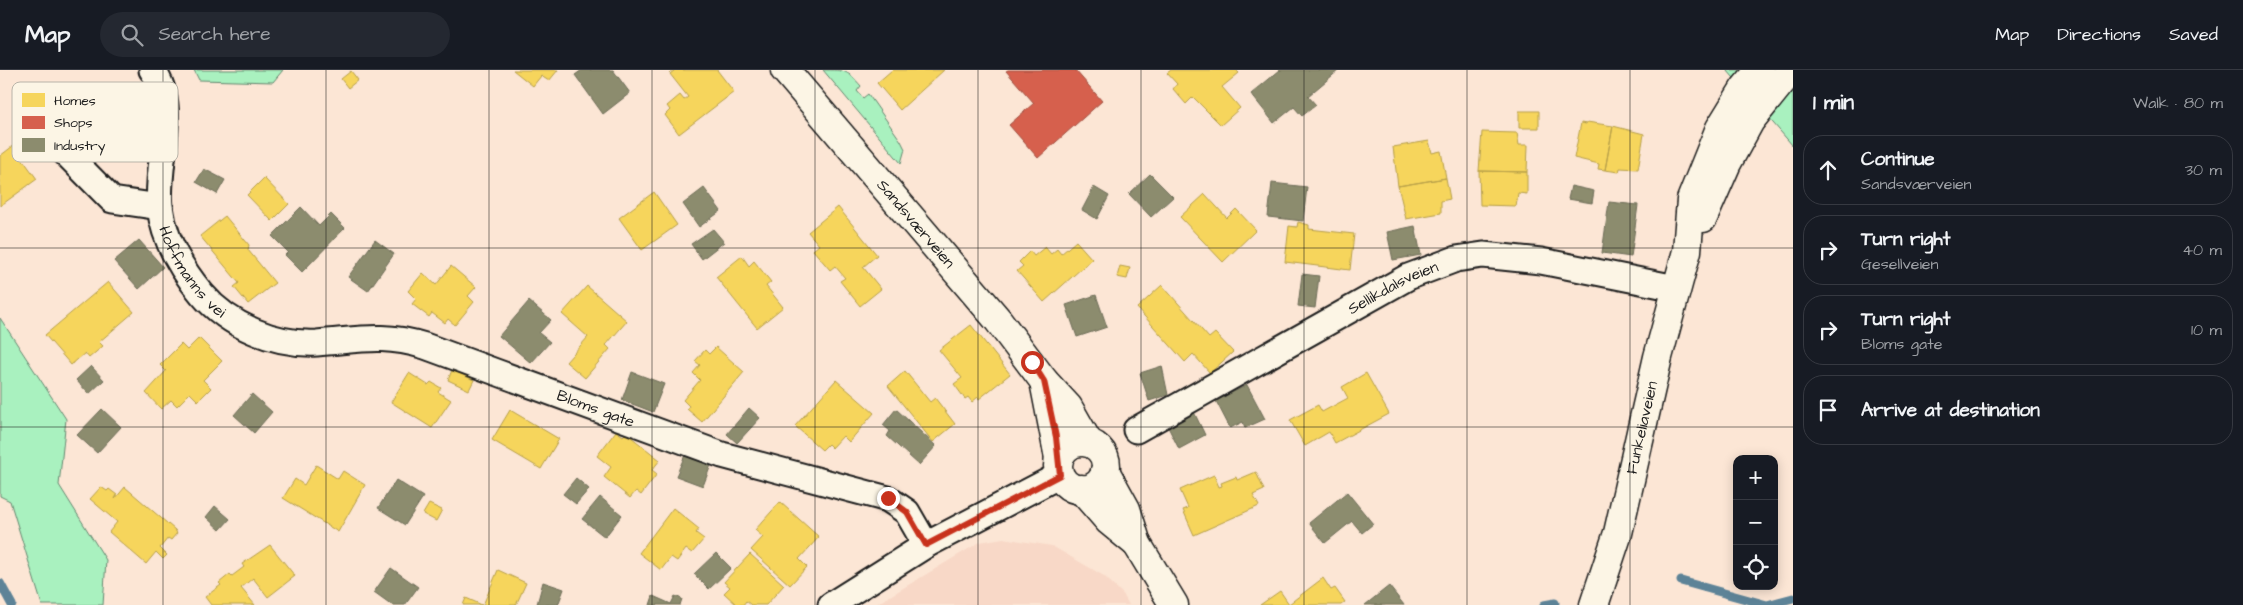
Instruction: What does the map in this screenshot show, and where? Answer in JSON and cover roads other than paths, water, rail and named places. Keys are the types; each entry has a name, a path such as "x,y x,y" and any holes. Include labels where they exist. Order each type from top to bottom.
{"street":[{"name":"Hoffmanns vei","path":"152,70 159,82"},
{"name":"Sandsværveien","path":"785,70 992,312 1044,381 1068,407 1088,442"},
{"name":"Funkeliaveien","path":"1594,605 1618,533 1686,251 1691,200 1709,152 1734,106 1760,70"},
{"name":"Funkeliaveien","path":"1686,251 1742,135 1764,101 1791,70"},
{"name":"Hoffmanns vei","path":"75,162 112,200 160,207"},
{"name":"Hoffmanns vei","path":"160,162 160,207 174,253 186,273 204,296 241,325"},
{"name":"Sellikdalsveien","path":"1136,430 1408,277 1456,259 1483,255 1541,261 1676,288"},
{"name":"Bloms gate","path":"241,325 283,340 315,343 379,337 409,341 425,346 722,456 888,498 907,512 926,545"},
{"name":"Sandsværveien","path":"1044,381 1067,474"},
{"path":"1137,544 1109,521 1067,474 1062,451 1074,443 1088,442 1102,453 1105,471 1126,509 1137,544 1174,605"},
{"path":"831,605 926,545 1067,474 1096,484 1105,471"}],"waterway":[{"path":"1681,581 1767,605 1793,598"},
{"path":"0,583 12,605"},
{"path":"1544,605 1555,603"}]}
